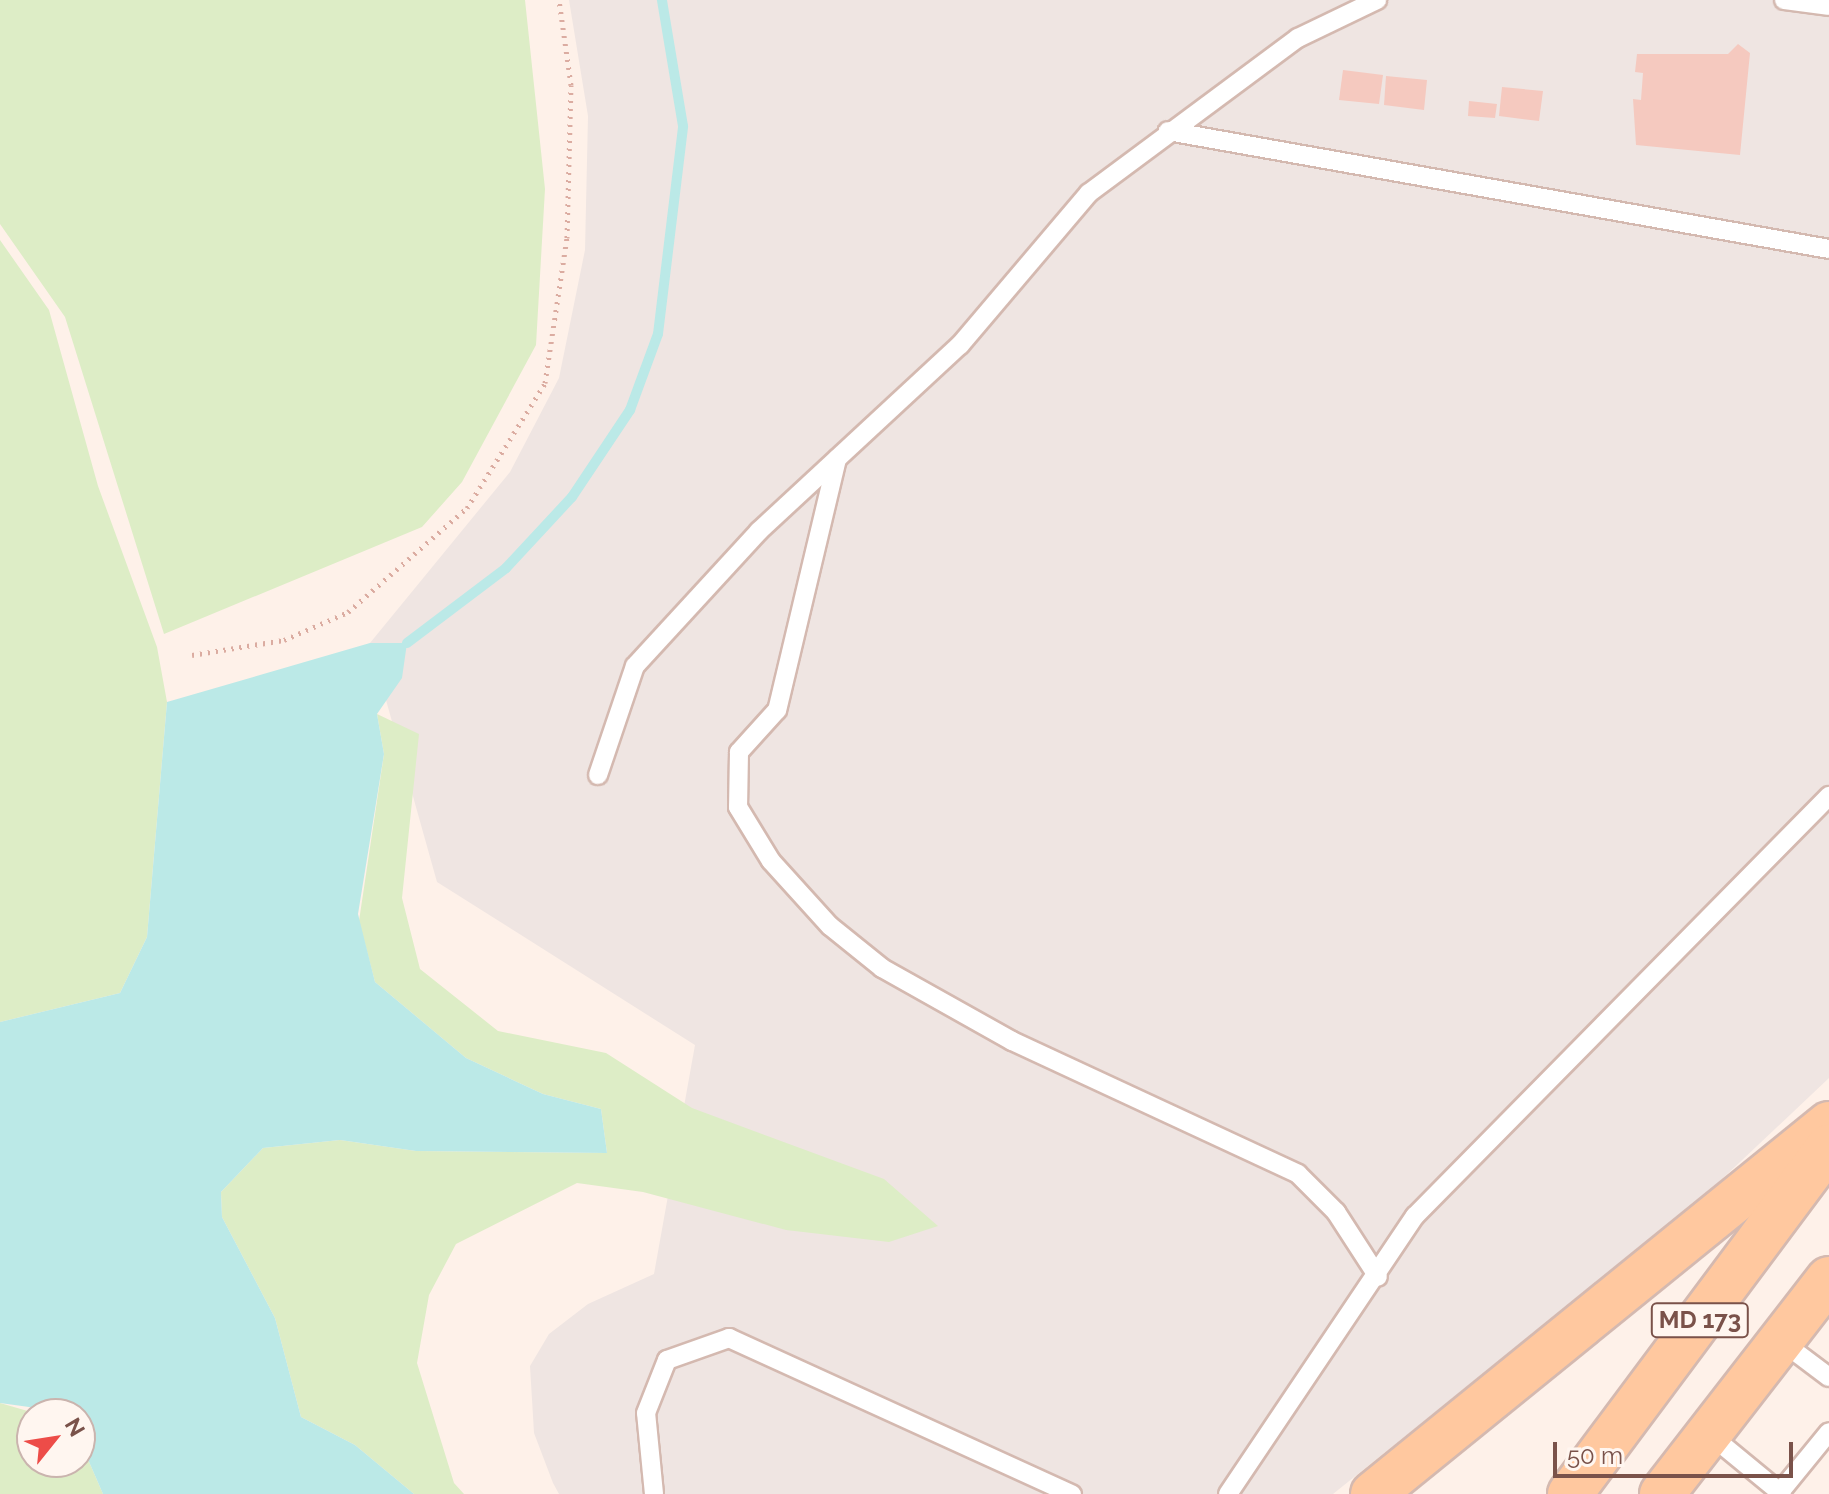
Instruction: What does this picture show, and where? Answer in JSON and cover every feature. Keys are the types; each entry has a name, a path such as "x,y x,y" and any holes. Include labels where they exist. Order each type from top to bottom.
{"main road":[{"path":"1373,1494 1829,1124"},
{"name":"MD 173","path":"1570,1494 1829,1147"},
{"name":"MD 173","path":"1662,1494 1829,1279"}],"lane":[{"path":"598,775 635,666 759,531 960,345 1089,193 1168,131 1298,38 1377,0"},
{"path":"1784,0 1829,6"},
{"path":"1168,131 1829,249"},
{"path":"837,459 777,710 739,752 738,807 771,861 830,926 882,968 1012,1041 1298,1174 1353,1233 1378,1277"},
{"path":"1228,1494 1378,1277 1415,1216 1829,796"},
{"path":"654,1494 646,1413 667,1360 729,1338 1072,1494"},
{"path":"1781,1341 1829,1377"},
{"path":"1709,1434 1781,1493 1829,1432"}],"path":[{"path":"192,655 284,640 348,612 467,508 545,383 567,238 571,85 559,0"}],"shaded area":[{"path":"569,0 1829,0 1829,1078 1704,1196 1333,1494 559,1494 553,1483 534,1433 530,1366 549,1334 588,1304 654,1274 695,1045 437,882 370,643 510,472 559,378 585,250 588,116"}],"green space":[{"path":"0,0 525,0 545,189 536,345 462,482 422,527 164,634 65,317 0,224"},
{"path":"0,240 49,310 98,486 157,647 167,702 147,937 120,993 0,1022"},
{"path":"377,714 419,734 402,898 420,969 498,1031 606,1053 692,1108 884,1179 938,1226 889,1242 786,1230 643,1192 577,1183 456,1244 429,1295 417,1363 454,1483 464,1494 414,1494 355,1445 301,1417 275,1318 222,1217 221,1192 263,1148 340,1140 416,1151 607,1153 601,1109 543,1094 466,1058 375,982 359,921 384,754"},
{"path":"0,1403 16,1408 16,1478 96,1478 103,1494 0,1494"}],"water":[{"path":"370,643 407,643 402,678 377,714 384,754 358,914 375,982 466,1058 543,1094 601,1109 607,1153 416,1151 340,1140 263,1148 221,1192 222,1217 275,1318 301,1417 355,1445 414,1494 103,1494 96,1478 96,1398 16,1398 16,1405 0,1403 0,1022 120,993 147,937 167,702"}],"building":[{"path":"1738,44 1750,53 1740,155 1636,145 1633,99 1641,100 1643,73 1635,72 1637,54 1728,54"},
{"path":"1343,70 1383,75 1379,104 1339,100"},
{"path":"1386,76 1427,80 1424,110 1384,105"},
{"path":"1502,87 1543,91 1539,121 1499,116"},
{"path":"1469,101 1497,104 1495,118 1468,116"}],"waterway":[{"path":"407,643 506,568 572,497 630,410 658,334 683,126 662,0"}]}
